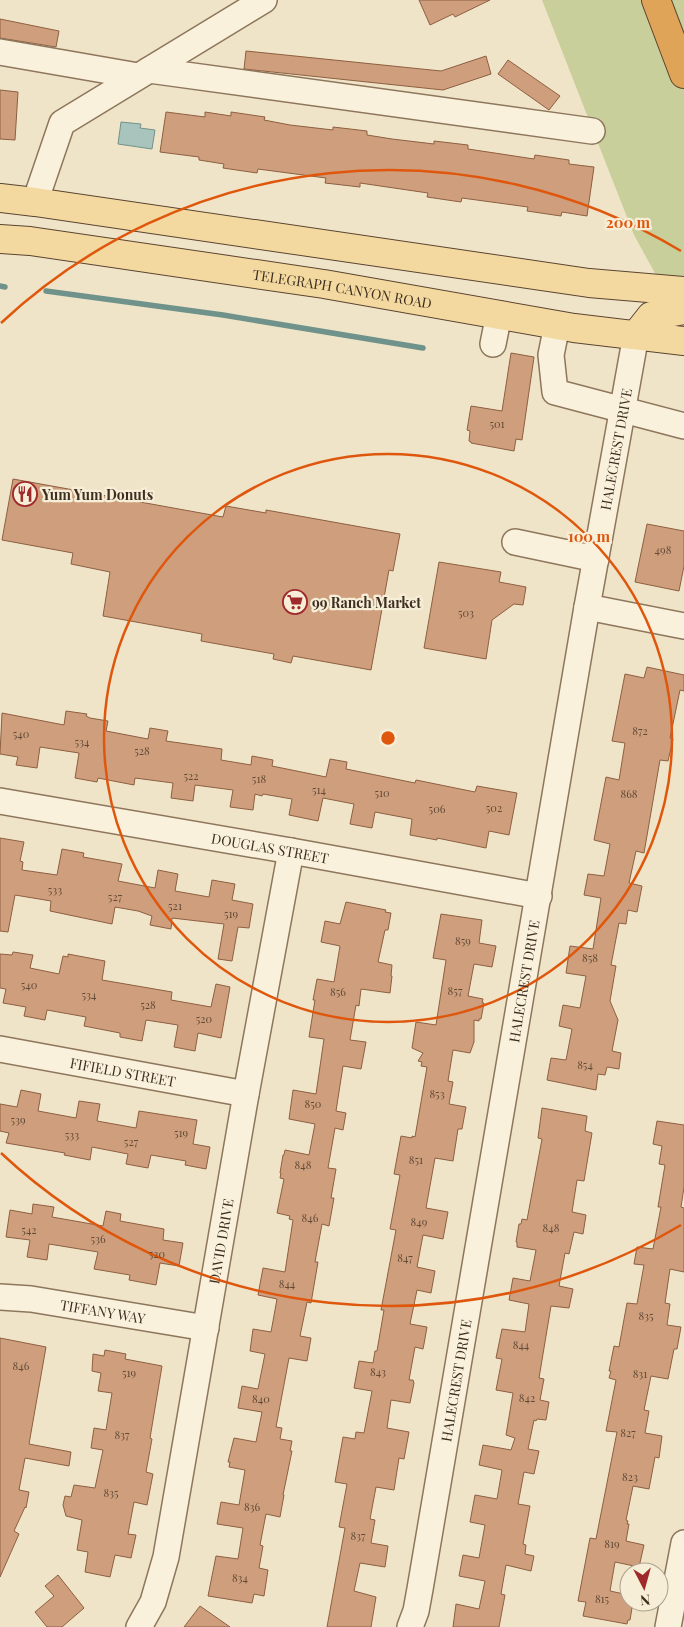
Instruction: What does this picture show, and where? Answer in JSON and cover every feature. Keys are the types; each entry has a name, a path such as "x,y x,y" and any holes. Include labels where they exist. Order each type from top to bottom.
{"highway":[{"path":"656,0 684,74"}],"main road":[{"path":"0,198 589,283 684,290"},
{"name":"TELEGRAPH CANYON ROAD","path":"0,239 30,241 315,282 557,325 684,341"},
{"path":"636,336 651,316 684,310"}],"street":[{"path":"35,202 62,123 264,0"},
{"path":"0,52 144,73 592,131"},
{"path":"493,344 499,314"},
{"path":"557,325 551,354 555,392 594,404 622,409 684,426"},
{"name":"HALECREST DRIVE","path":"410,1627 416,1611 587,607 636,336"},
{"path":"515,542 596,559"},
{"path":"587,607 684,626"},
{"name":"DOUGLAS STREET","path":"0,801 539,896"},
{"name":"DAVID DRIVE","path":"139,1627 152,1602 166,1557 290,851"},
{"name":"FIFIELD STREET","path":"0,1049 246,1094"},
{"name":"TIFFANY WAY","path":"0,1297 98,1310 206,1328"},
{"path":"668,1627 683,1555"}],"green space":[{"path":"542,0 684,0 684,326 634,235"}],"water":[{"path":"121,122 141,124 140,128 155,130 152,149 118,144"}],"building":[{"path":"419,0 490,0 455,17 453,14 430,25"},
{"path":"0,19 59,31 56,47 0,38"},
{"path":"246,51 441,71 486,56 491,74 443,90 244,69"},
{"path":"508,60 560,96 549,110 498,74"},
{"path":"0,90 18,92 15,140 0,139"},
{"path":"166,112 205,117 205,112 231,116 231,112 265,117 264,120 290,125 333,130 333,127 367,131 367,135 392,139 434,144 434,141 468,145 468,149 534,159 535,155 569,160 569,164 594,167 587,216 562,212 561,216 527,211 528,207 462,198 461,202 427,197 428,193 360,183 360,187 325,183 326,178 258,169 257,173 223,168 224,164 199,160 199,157 160,152"},
{"path":"511,353 534,357 522,440 516,439 514,451 471,443 469,441 470,431 467,430 471,406 502,411"},
{"path":"13,479 223,517 226,506 266,513 266,510 400,534 393,571 389,570 371,670 293,656 291,663 273,659 274,654 201,641 202,634 103,616 110,572 71,564 73,553 2,540"},
{"path":"647,524 684,531 684,566 679,591 635,582"},
{"path":"439,562 501,572 499,582 526,587 523,605 514,604 492,620 486,659 424,648"},
{"path":"647,667 684,675 684,691 680,690 670,738 673,739 668,761 660,760 644,853 636,851 629,883 642,886 637,912 628,910 626,924 619,923 611,965 616,966 610,1001 618,1020 612,1051 621,1053 619,1069 607,1067 605,1075 598,1074 596,1090 547,1080 551,1058 566,1060 572,1029 559,1026 563,1005 580,1008 586,976 566,973 570,946 593,949 601,898 584,895 588,874 604,876 610,844 594,840 606,777 619,780 625,743 612,741 625,674 644,678"},
{"path":"66,711 87,714 86,716 90,718 108,721 106,731 148,739 150,728 168,731 166,741 222,749 221,760 251,765 252,756 273,760 272,766 326,777 330,759 347,762 346,769 415,783 416,780 475,792 477,786 517,793 509,835 489,831 486,848 437,838 437,840 410,835 412,819 375,812 372,828 350,824 354,804 323,798 318,821 289,815 292,799 263,794 262,796 255,794 253,810 230,807 233,790 195,785 193,801 171,798 173,783 135,778 134,785 98,778 97,782 75,778 79,753 40,747 37,768 16,765 18,757 0,754 2,713 64,725"},
{"path":"0,838 24,842 20,861 23,862 22,870 57,875 62,849 84,853 83,857 122,864 118,881 155,888 158,870 178,874 175,891 209,897 212,880 235,884 232,900 253,904 249,928 238,927 232,961 218,959 224,924 172,918 171,929 150,925 152,916 138,911 115,907 112,924 50,911 51,901 15,895 8,932 0,931"},
{"path":"346,902 386,910 385,912 391,913 378,962 392,965 390,993 361,989 359,1006 356,1005 350,1040 366,1042 361,1069 343,1066 336,1111 346,1113 343,1130 335,1128 328,1168 336,1169 331,1198 334,1198 329,1226 322,1224 315,1262 318,1262 311,1303 307,1302 300,1336 311,1338 307,1361 289,1358 276,1427 282,1428 280,1439 292,1441 290,1451 292,1451 280,1517 266,1514 260,1545 263,1546 259,1568 268,1570 264,1596 254,1594 252,1603 208,1596 216,1556 238,1559 243,1528 217,1524 221,1502 239,1505 245,1470 229,1467 230,1462 228,1462 234,1438 256,1442 262,1412 238,1408 242,1386 258,1389 265,1354 250,1351 253,1329 271,1332 277,1299 258,1295 263,1268 285,1272 293,1220 289,1219 290,1216 277,1213 284,1179 280,1178 283,1155 285,1150 309,1155 315,1124 289,1119 293,1090 316,1094 324,1039 309,1037 315,1000 313,1000 317,979 334,982 340,946 321,942 325,921 340,924"},
{"path":"441,914 482,920 479,943 496,946 492,967 474,964 468,996 483,999 482,1003 484,1003 481,1019 479,1021 474,1020 474,1042 470,1053 453,1050 448,1081 453,1082 449,1104 466,1107 462,1129 458,1129 453,1161 435,1158 426,1208 448,1212 443,1239 423,1235 417,1267 435,1271 431,1293 417,1290 410,1324 427,1327 424,1344 423,1349 415,1347 409,1380 413,1380 414,1383 410,1403 391,1400 387,1428 409,1432 404,1459 399,1458 394,1490 376,1487 370,1519 375,1520 371,1543 388,1546 385,1567 360,1563 354,1591 376,1597 371,1627 327,1627 345,1528 339,1527 347,1484 335,1482 343,1437 355,1439 356,1432 364,1433 372,1391 354,1388 359,1361 373,1363 375,1351 377,1351 384,1310 381,1310 396,1230 390,1229 400,1175 394,1174 401,1136 415,1137 427,1067 421,1066 422,1062 418,1061 423,1053 412,1048 416,1022 436,1025 446,960 433,958"},
{"path":"13,952 33,955 30,968 59,974 63,956 68,957 68,954 105,961 102,980 172,992 171,1000 211,1007 216,984 230,987 221,1038 198,1033 195,1051 174,1047 178,1025 146,1020 142,1041 120,1037 120,1033 84,1026 86,1017 47,1010 45,1020 24,1016 26,1007 3,1003 6,989 0,988 0,954 12,955"},
{"path":"21,1090 41,1094 38,1111 76,1118 79,1101 100,1104 97,1121 136,1128 139,1111 197,1120 193,1144 210,1147 206,1169 185,1165 186,1161 151,1155 148,1168 126,1164 128,1154 92,1147 90,1160 64,1155 65,1153 6,1143 9,1133 0,1131 0,1104 17,1107"},
{"path":"542,1108 587,1116 585,1131 592,1133 584,1181 577,1180 572,1212 586,1215 583,1234 574,1232 569,1254 565,1253 559,1286 573,1289 569,1308 551,1306 539,1378 544,1379 540,1400 549,1402 546,1420 534,1420 528,1449 539,1451 534,1474 524,1472 518,1504 530,1506 523,1544 526,1545 525,1554 534,1556 531,1571 506,1565 501,1594 505,1595 499,1627 453,1627 456,1604 479,1609 485,1581 459,1576 463,1555 479,1558 485,1525 470,1522 475,1495 497,1499 502,1470 479,1465 483,1445 511,1450 515,1438 506,1435 513,1393 496,1390 502,1359 496,1358 502,1329 525,1332 529,1304 509,1300 513,1278 530,1281 536,1250 517,1247 516,1242 519,1224 521,1224 522,1219 527,1220 542,1139 538,1138"},
{"path":"657,1121 684,1125 684,1187 681,1207 684,1208 684,1272 670,1269 665,1303 670,1304 667,1325 681,1327 677,1349 674,1349 668,1379 651,1376 644,1410 649,1411 645,1433 662,1436 659,1458 655,1457 649,1489 633,1486 626,1520 628,1521 627,1524 629,1524 626,1541 644,1545 640,1562 615,1562 610,1591 619,1593 619,1612 631,1612 627,1624 583,1616 586,1602 578,1601 590,1538 596,1539 617,1432 606,1431 616,1380 609,1378 614,1346 619,1347 627,1303 637,1304 644,1265 634,1264 637,1247 653,1249 661,1207 658,1207 665,1165 659,1164 662,1146 653,1144"},
{"path":"33,1204 54,1207 52,1217 103,1226 106,1211 121,1214 120,1221 164,1229 163,1240 183,1243 179,1266 160,1263 156,1285 129,1280 130,1275 94,1269 98,1252 49,1244 47,1260 27,1257 30,1240 6,1237 10,1210 32,1214"},
{"path":"0,1338 46,1347 29,1444 71,1452 69,1466 25,1458 19,1490 29,1492 26,1508 14,1531 19,1534 0,1577"},
{"path":"105,1350 126,1354 125,1359 162,1366 146,1472 153,1474 147,1505 134,1502 128,1534 136,1535 131,1558 115,1555 110,1577 85,1572 88,1552 77,1550 82,1520 66,1516 63,1505 65,1496 71,1497 74,1485 95,1488 103,1450 91,1448 94,1428 106,1430 112,1393 98,1391 101,1373 92,1371 93,1354 104,1356"},
{"path":"58,1575 84,1608 62,1627 47,1627 35,1612 54,1596 45,1586"},
{"path":"200,1606 230,1627 184,1627"}],"waterway":[{"path":"0,286 5,287"},
{"path":"46,291 223,315 423,348"}],"place":[{"name":"Yum Yum Donuts","path":"25,494"},
{"name":"99 Ranch Market","path":"295,602"}]}
